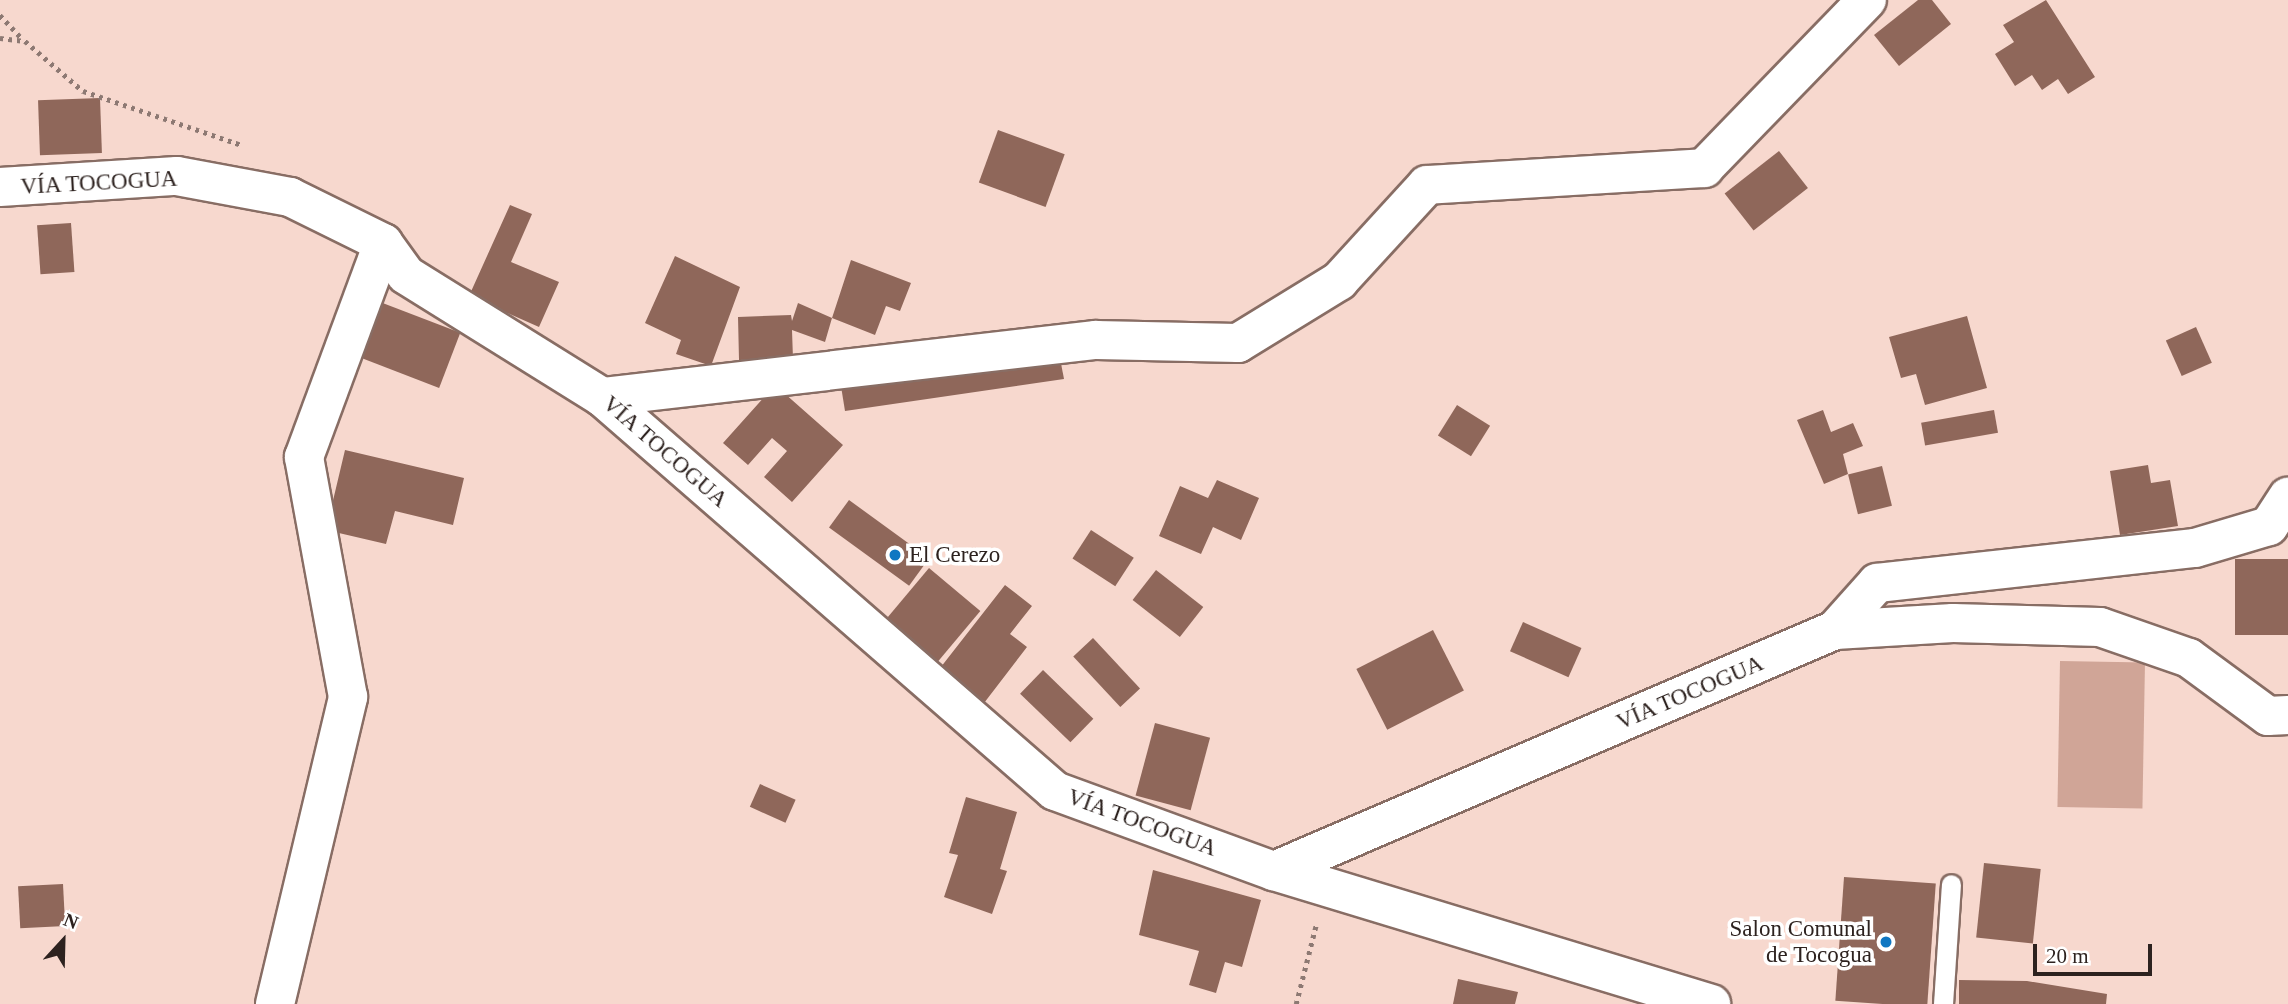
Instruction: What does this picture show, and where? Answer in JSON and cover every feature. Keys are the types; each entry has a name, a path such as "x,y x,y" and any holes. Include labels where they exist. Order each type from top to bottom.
{"street":[{"path":"602,397 1096,340 1238,343 1339,281 1427,185 1704,168 1867,0"},
{"name":"VÍA TOCOGUA","path":"0,187 177,176 290,197 383,243 406,275 602,397 1055,791 1274,871 1712,1004"},
{"path":"275,1004 348,697 304,457 383,243"},
{"name":"VÍA TOCOGUA","path":"1835,630 1877,583 2195,548 2269,526 2288,497"},
{"name":"VÍA TOCOGUA","path":"1274,871 1835,630 1953,623 2100,627 2189,658 2268,716 2288,715"}],"lane":[{"path":"1943,1004 1951,884"}],"path":[{"path":"0,15 25,41"},
{"path":"1296,1004 1301,970 1328,887"}],"shaded area":[{"path":"2060,661 2145,662 2142,808 2057,807"}],"building":[{"path":"1918,0 1932,0 1951,24 1899,66 1874,35"},
{"path":"2046,0 2095,77 2068,94 2058,79 2042,90 2032,75 2015,86 1995,54 2014,42 2003,25"},
{"path":"100,98 102,153 40,155 38,100"},
{"path":"998,130 1065,154 1046,207 979,183"},
{"path":"1779,151 1808,188 1754,231 1725,193"},
{"path":"510,205 532,214 511,262 559,282 539,327 469,296"},
{"path":"71,223 74,272 41,274 37,225"},
{"path":"675,256 740,287 711,366 676,354 681,340 645,323"},
{"path":"851,260 911,283 900,311 886,306 875,335 832,318"},
{"path":"380,302 460,333 439,388 359,357"},
{"path":"798,303 832,318 825,342 792,330 793,359 739,360 738,317 791,315 792,321"},
{"path":"1967,316 1987,388 1925,405 1916,374 1901,378 1889,337"},
{"path":"2196,327 2212,363 2182,376 2166,340"},
{"path":"1059,353 1064,379 845,411 840,380"},
{"path":"775,385 843,445 792,502 764,477 787,451 772,438 748,465 723,443"},
{"path":"1457,405 1490,426 1471,456 1438,436"},
{"path":"1823,410 1831,432 1853,423 1863,446 1843,454 1848,474 1824,484 1797,420"},
{"path":"1994,410 1998,433 1925,446 1921,423"},
{"path":"345,450 464,478 453,525 395,511 386,544 326,530"},
{"path":"2148,465 2151,483 2170,480 2178,526 2120,535 2110,471"},
{"path":"1882,466 1892,506 1858,514 1848,474"},
{"path":"1217,480 1259,498 1241,540 1213,527 1201,554 1159,536 1180,486 1208,498"},
{"path":"849,500 929,558 909,586 829,528"},
{"path":"1091,530 1134,558 1115,586 1072,559"},
{"path":"2235,559 2288,559 2288,635 2235,635"},
{"path":"929,568 980,611 932,669 881,625"},
{"path":"1156,570 1203,607 1180,637 1133,600"},
{"path":"1005,585 1032,606 1010,634 1027,647 981,707 937,672"},
{"path":"1523,622 1581,648 1568,677 1510,651"},
{"path":"1433,630 1464,691 1387,730 1356,669"},
{"path":"1093,638 1140,688 1120,707 1073,656"},
{"path":"1043,670 1093,719 1070,742 1020,694"},
{"path":"1155,723 1210,738 1191,810 1136,795"},
{"path":"760,784 796,800 785,823 750,807"},
{"path":"966,797 1017,812 1000,869 1007,871 992,914 944,897 958,855 949,853"},
{"path":"1984,863 2041,869 2033,944 1976,938"},
{"path":"1153,870 1261,900 1242,967 1225,962 1216,993 1189,985 1199,951 1139,935"},
{"name":"Salon Comunal de Tocogua","path":"1844,877 1936,883 1927,1004 1835,1001"},
{"path":"63,884 65,926 20,928 18,886"},
{"path":"1458,979 1518,992 1515,1004 1453,1004"},
{"path":"1959,980 2027,981 2107,994 2106,1004 1959,1004"}],"place":[{"name":"El Cerezo","path":"895,555"},
{"name":"Salon Comunal de Tocogua","path":"1886,942"}]}
